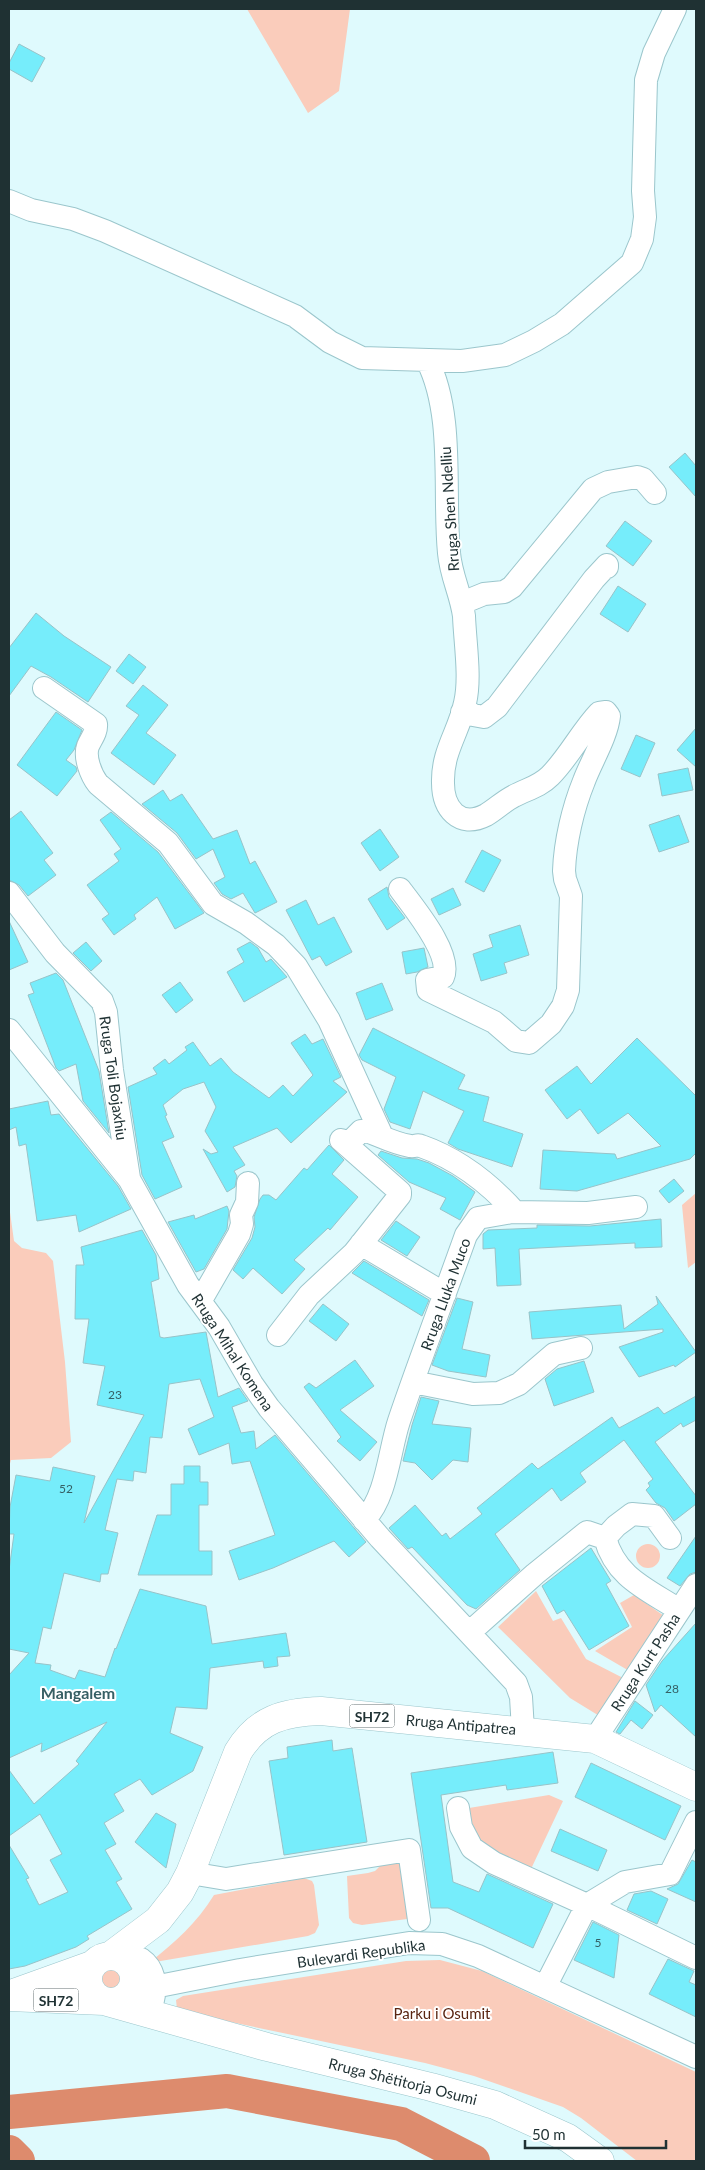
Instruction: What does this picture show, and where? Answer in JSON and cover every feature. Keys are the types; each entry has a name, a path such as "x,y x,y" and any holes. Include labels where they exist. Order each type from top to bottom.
{"main road":[{"name":"Rruga Antipatrea","path":"9,1996 101,1961 158,1920 180,1892 190,1873 238,1752 254,1731 275,1718 297,1712 321,1711 522,1730 595,1739 694,1783"},
{"name":"SH72","path":"101,1961 88,1979 89,1986 98,1998 111,2003 125,1998 133,1986 147,1985 158,1920"},
{"name":"Rruga Shëtitorja Osumi","path":"101,1961 121,1958 147,1985 195,2028 495,2105 568,2138 600,2161"},
{"name":"SH72","path":"9,1996 104,2001"}],"street":[{"path":"9,201 31,210 73,219 105,231 295,316 330,342 362,358 462,361 505,355 534,341 562,324 632,263 642,239 645,217 643,191 646,80 658,44 675,9"},
{"name":"Rruga Shen Ndelliu","path":"400,889 426,926 438,946 443,960 444,977 427,980 428,990 494,1022 516,1041 530,1042 550,1024 563,1006 568,990 571,896 565,879 565,861 572,822 583,783 607,727 609,716 606,712 599,713 558,767 538,786 515,796 484,816 475,819 465,819 457,816 446,806 442,784 445,756 462,712 466,688 462,603 454,582 449,555 444,425 440,394 427,360"},
{"path":"462,603 484,594 504,592 512,588 593,489 600,484 637,477 643,479 655,493"},
{"path":"462,712 467,710 473,715 484,716 497,707 594,579 606,565 607,567"},
{"path":"44,688 96,724 96,729 86,753 95,780 168,843 213,904 246,923 276,945 296,966 329,1020 382,1136"},
{"name":"Rruga Toli Bojaxhiu","path":"9,893 55,952 102,1001 106,1012 112,1070 129,1179"},
{"name":"Rruga Mihal Komena","path":"9,1030 129,1179 188,1285 201,1300 219,1327 252,1384 269,1408 364,1520 516,1683 521,1697 522,1730"},
{"path":"278,1334 309,1295 361,1244 400,1194 344,1143 361,1131 410,1146 418,1145 450,1158 498,1193 515,1212"},
{"path":"201,1300 242,1224 241,1215 247,1202 248,1182"},
{"name":"Rruga Lluka Muco","path":"364,1520 374,1510 379,1497 398,1423 466,1235 478,1218 515,1212 588,1213 636,1207"},
{"path":"361,1244 445,1294"},
{"path":"413,1382 473,1394 499,1393 519,1384 554,1354 581,1348"},
{"path":"605,1538 616,1526 632,1514 654,1516 670,1538"},
{"path":"470,1632 587,1532 605,1538"},
{"path":"605,1538 610,1555 622,1572 679,1610"},
{"name":"Rruga Kurt Pasha","path":"595,1739 696,1585"},
{"path":"458,1808 461,1827 472,1848 494,1863 587,1905 696,1958"},
{"path":"545,1987 587,1905 625,1882 670,1874 696,1822"},
{"path":"190,1873 226,1879 408,1850 419,1920"},
{"name":"Bulevardi Republika","path":"147,1985 390,1946 442,1944 460,1949 696,2057"}],"green space":[{"path":"247,9 350,9 339,91 308,113"},
{"path":"696,1193 696,1262 688,1268 682,1205"},
{"path":"9,1205 14,1241 22,1248 46,1253 53,1261 65,1362 71,1442 51,1458 11,1460 9,1467"},
{"path":"648,1544 657,1547 660,1556 657,1565 648,1568 639,1565 636,1556 639,1547"},
{"path":"536,1591 553,1621 561,1618 586,1659 627,1680 601,1717 570,1698 498,1627"},
{"path":"634,1595 667,1618 631,1672 595,1651 632,1627 620,1603"},
{"path":"549,1795 563,1801 531,1869 494,1855 472,1832 469,1808"},
{"path":"401,1864 409,1917 407,1919 362,1925 353,1923 349,1918 347,1876 368,1873 375,1871 381,1865"},
{"path":"304,1878 312,1881 314,1885 319,1925 315,1933 308,1936 149,1963 185,1932 214,1895"},
{"name":"Parku i Osumit","path":"440,1960 482,1971 696,2072 696,2161 637,2161 581,2118 563,2107 474,2076 425,2063 188,2013 177,2009 176,2000 183,1996 406,1961"},
{"path":"110,1968 119,1971 122,1980 119,1989 110,1992 101,1989 98,1980 101,1971"}],"building":[{"path":"19,44 45,58 32,82 9,69 9,63"},
{"path":"685,453 696,466 696,497 669,467"},
{"path":"625,521 652,541 633,566 606,546"},
{"path":"618,586 646,604 628,632 600,614"},
{"path":"36,613 64,636 111,667 88,702 31,666 9,696 9,648"},
{"path":"129,654 146,667 133,684 116,671"},
{"path":"143,685 168,705 146,733 176,755 154,785 111,753 139,715 126,706"},
{"path":"56,712 82,730 74,750 66,760 76,767 77,771 57,796 17,765"},
{"path":"696,728 696,767 677,750"},
{"path":"636,735 655,743 640,777 621,769"},
{"path":"688,768 693,790 662,796 658,774"},
{"path":"163,790 170,801 182,794 213,839 237,830 250,864 255,861 277,902 255,913 243,893 231,899 222,894 214,883 225,877 213,849 196,859 177,833 142,804"},
{"path":"21,811 53,853 44,860 56,875 28,896 19,885 9,880 9,820"},
{"path":"111,812 158,852 204,913 175,929 157,897 134,915 136,919 114,935 102,919 109,914 87,885 119,861 114,854 121,849 100,820"},
{"path":"679,815 689,842 659,852 649,825"},
{"path":"380,829 399,857 380,871 361,843"},
{"path":"482,850 501,860 484,892 465,882"},
{"path":"387,887 389,897 405,918 387,930 368,899"},
{"path":"453,888 461,905 439,915 431,899"},
{"path":"306,900 318,925 334,917 352,952 326,966 320,956 312,960 286,910"},
{"path":"9,921 28,962 9,970"},
{"path":"520,925 529,955 504,963 507,973 481,981 473,954 493,947 489,935"},
{"path":"86,942 102,961 91,971 73,953"},
{"path":"250,942 258,948 266,962 271,959 287,977 244,1002 227,972 244,962 237,949"},
{"path":"424,948 428,967 406,974 402,952"},
{"path":"56,973 63,980 99,1071 109,1133 83,1101 76,1064 59,1071 56,1068 28,995 34,993 30,983"},
{"path":"180,982 193,1000 176,1013 162,995"},
{"path":"382,983 393,1010 366,1020 356,993"},
{"path":"373,1028 465,1075 458,1089 489,1097 483,1121 523,1134 512,1167 458,1149 448,1143 464,1111 423,1091 410,1129 390,1122 384,1109 396,1077 362,1060 359,1055"},
{"path":"305,1034 312,1044 323,1039 341,1077 333,1081 347,1092 291,1143 277,1128 233,1147 245,1165 234,1171 237,1176 235,1187 227,1192 203,1149 211,1154 218,1152 205,1131 216,1107 204,1082 183,1089 163,1105 167,1115 165,1116 174,1137 162,1142 182,1187 155,1199 142,1175 128,1087 157,1074 153,1068 165,1059 169,1064 187,1050 185,1047 193,1042 210,1066 221,1058 233,1072 269,1098 283,1085 293,1096 313,1075 291,1043"},
{"path":"637,1038 696,1096 696,1153 690,1159 577,1191 540,1189 543,1150 615,1154 617,1159 661,1146 628,1113 598,1134 580,1109 567,1119 545,1090 577,1066 591,1084"},
{"path":"48,1101 51,1115 59,1114 118,1186 131,1209 79,1232 76,1215 37,1221 26,1144 19,1146 16,1127 9,1130 9,1109"},
{"path":"329,1145 344,1160 332,1174 358,1197 330,1230 328,1228 294,1260 305,1269 282,1294 253,1268 243,1279 233,1270 252,1238 255,1227 254,1217 260,1199 263,1195 269,1195 276,1200 304,1168 307,1170"},
{"path":"381,1151 402,1158 417,1159 429,1163 453,1176 475,1192 460,1220 440,1209 446,1198 409,1182 378,1155"},
{"path":"674,1179 684,1191 669,1203 659,1191"},
{"path":"227,1206 229,1211 227,1229 204,1269 196,1272 168,1222 194,1215 195,1219"},
{"path":"661,1219 662,1247 635,1248 635,1243 519,1249 521,1285 497,1286 495,1248 483,1249 483,1234 488,1230 537,1228 537,1225 590,1226"},
{"path":"396,1221 420,1237 407,1256 381,1240"},
{"path":"142,1230 156,1255 159,1279 151,1282 160,1337 206,1332 218,1397 239,1388 248,1401 232,1407 241,1433 254,1431 256,1449 275,1435 366,1542 349,1557 334,1541 273,1568 239,1580 229,1551 275,1535 250,1461 232,1464 229,1443 199,1455 188,1429 214,1417 200,1379 169,1384 162,1438 150,1437 146,1473 134,1471 133,1481 117,1479 105,1530 118,1533 108,1574 101,1574 100,1582 64,1573 51,1629 43,1627 35,1663 51,1665 50,1670 75,1679 79,1670 105,1677 140,1589 206,1606 212,1644 286,1633 290,1656 277,1657 278,1666 264,1668 263,1661 210,1668 207,1709 176,1707 170,1733 203,1747 193,1771 152,1795 140,1779 114,1794 124,1811 104,1823 116,1844 105,1850 122,1879 116,1882 132,1909 87,1936 89,1939 76,1947 25,1966 9,1969 9,1845 29,1878 26,1879 39,1905 68,1892 50,1860 62,1854 40,1814 9,1836 9,1770 34,1804 79,1764 76,1761 107,1722 41,1752 42,1743 9,1758 9,1675 29,1653 9,1649 9,1570 14,1534 9,1534 10,1507 16,1475 50,1481 53,1467 95,1476 84,1523 144,1415 97,1405 105,1366 83,1363 89,1319 75,1319 76,1265 84,1265 81,1247"},
{"path":"364,1261 429,1300 422,1316 352,1273"},
{"path":"656,1296 696,1352 675,1367 674,1365 639,1377 619,1347 663,1332 663,1329 532,1339 529,1312 621,1305 624,1329 658,1304"},
{"path":"457,1298 473,1302 462,1349 490,1355 486,1377 448,1371 432,1365"},
{"path":"323,1304 349,1324 336,1341 309,1321"},
{"path":"355,1360 374,1386 340,1410 377,1442 360,1461 337,1441 341,1437 304,1387 309,1383 316,1388"},
{"path":"584,1361 594,1392 554,1406 545,1379 557,1369"},
{"path":"696,1396 696,1420 683,1427 681,1423 655,1442 696,1496 696,1504 674,1521 665,1508 656,1503 646,1490 650,1486 648,1483 653,1479 624,1440 580,1473 586,1482 561,1501 552,1488 495,1534 520,1570 476,1609 467,1605 412,1547 408,1549 389,1528 415,1505 442,1536 446,1533 450,1539 482,1514 477,1508 532,1463 538,1469 612,1417 619,1428 658,1407 664,1414"},
{"path":"421,1397 439,1401 432,1424 471,1428 468,1462 453,1460 432,1480 415,1463 403,1461"},
{"path":"184,1466 200,1466 200,1482 208,1482 208,1505 199,1505 199,1551 212,1551 212,1575 138,1575 157,1515 171,1515 171,1484 184,1484"},
{"path":"696,1536 696,1572 690,1574 680,1586 667,1578"},
{"path":"591,1548 611,1581 606,1584 629,1626 589,1650 564,1610 557,1614 542,1586"},
{"path":"696,1623 696,1737 661,1705 655,1712 646,1685 662,1661"},
{"path":"635,1701 653,1715 642,1729 631,1720 620,1734 616,1732"},
{"path":"332,1740 333,1751 352,1748 367,1842 284,1855 269,1761 288,1758 287,1747"},
{"path":"553,1752 558,1783 507,1790 506,1785 441,1795 453,1882 479,1892 487,1874 553,1904 533,1948 448,1908 431,1908 411,1773"},
{"path":"591,1763 681,1806 665,1840 575,1797"},
{"path":"156,1813 176,1824 166,1868 135,1842"},
{"path":"560,1829 607,1850 598,1871 551,1851"},
{"path":"692,1860 696,1862 696,1902 667,1889 678,1884"},
{"path":"651,1891 668,1899 657,1924 627,1910 634,1894"},
{"path":"593,1922 619,1935 614,1978 574,1960"},
{"path":"668,1959 694,1971 689,1982 696,1985 696,2017 649,1994"}],"waterway":[{"path":"9,2112 227,2091 401,2124 473,2161"},
{"path":"9,2152 18,2161"}],"district":[{"name":"Mangalem","path":"78,1692"}]}
